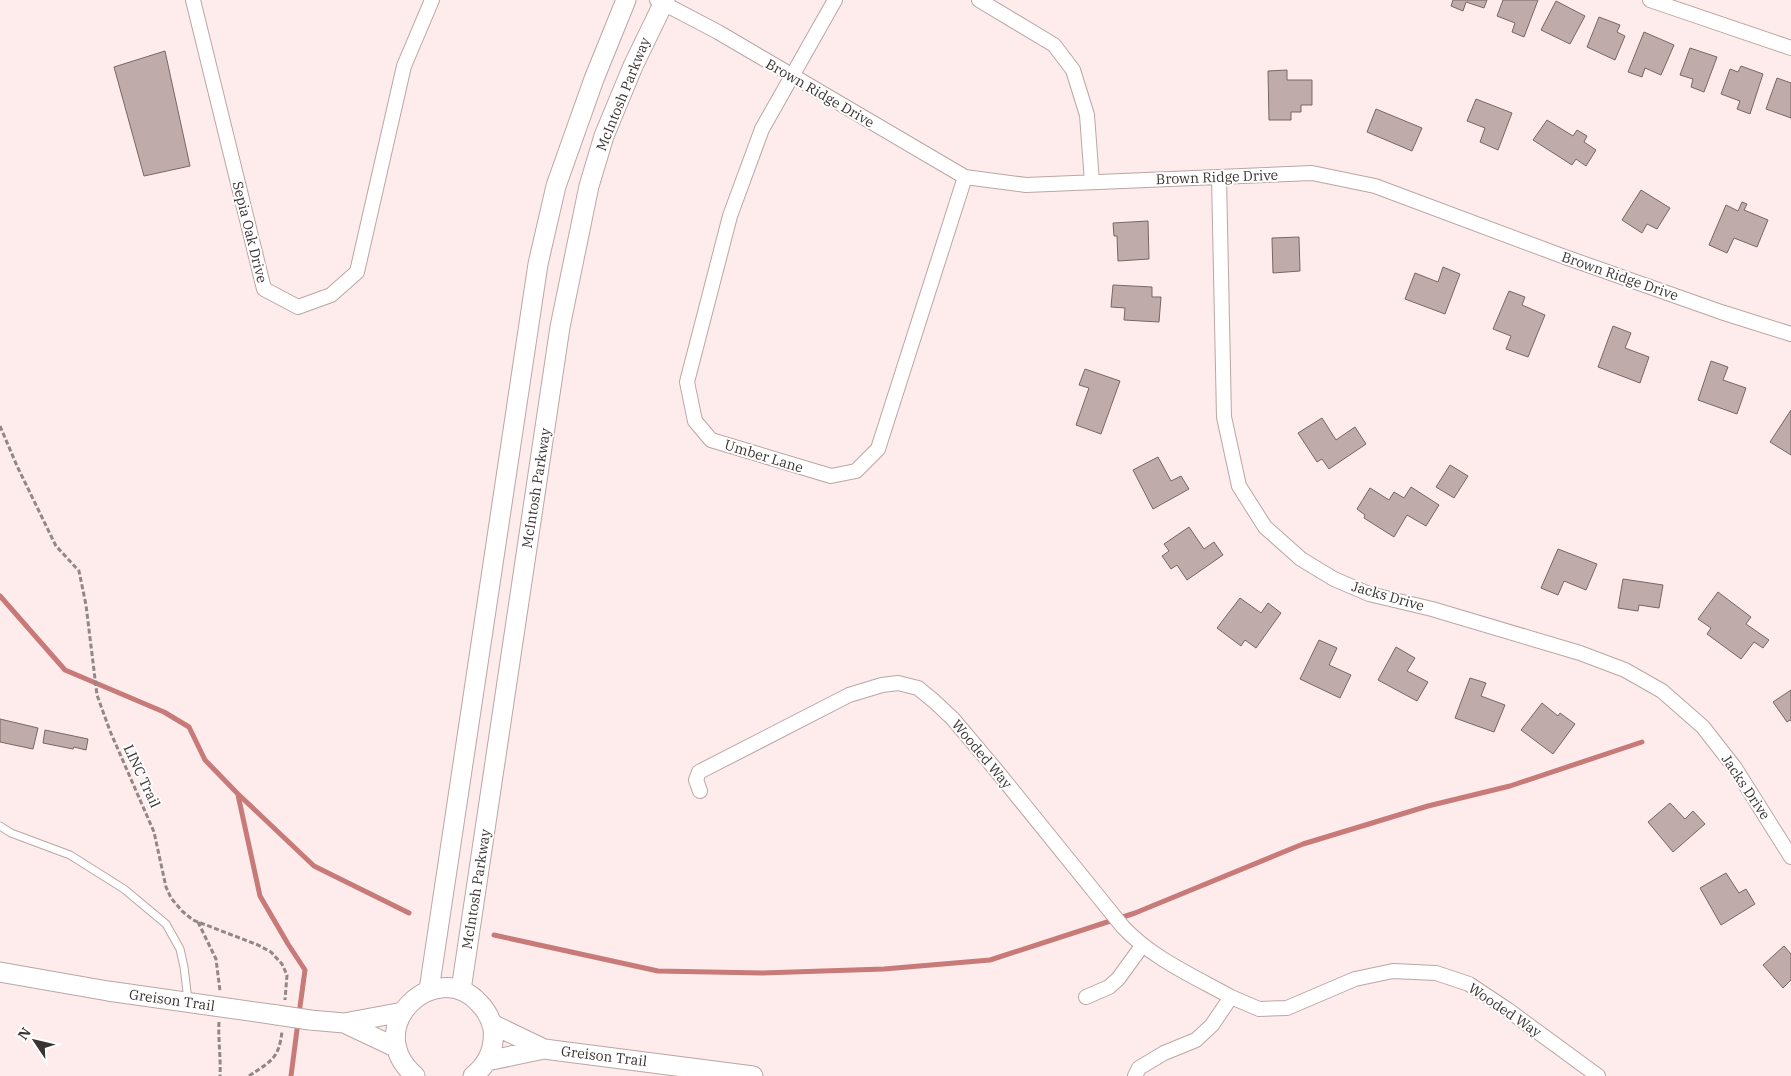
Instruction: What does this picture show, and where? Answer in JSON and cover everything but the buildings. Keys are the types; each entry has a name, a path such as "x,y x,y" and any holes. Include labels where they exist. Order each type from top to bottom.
{"street":[{"name":"Sepia Oak Drive","path":"193,0 264,289 298,307 331,295 357,272 404,66 432,0"},
{"path":"430,990 538,264 556,186 594,79 626,0"},
{"name":"Umber Lane","path":"835,0 762,129 730,216 687,382 695,420 711,440 831,476 856,471 878,449 964,177"},
{"path":"979,0 1054,45 1072,70 1087,115 1092,182"},
{"path":"1650,0 1684,5 1791,48"},
{"name":"Brown Ridge Drive","path":"661,1 718,32 964,177 1026,185 1312,173 1375,186 1721,312 1791,334"},
{"name":"McIntosh Parkway","path":"461,990 560,327 589,186 604,136 661,1"},
{"name":"Jacks Drive","path":"1219,177 1224,417 1239,486 1265,527 1301,559 1334,579 1369,594 1432,609 1580,653 1625,670 1662,690 1703,727 1736,768 1791,857"},
{"name":"Wooded Way","path":"700,791 696,780 699,772 849,695 882,685 898,683 918,688 953,719 1123,927 1142,946 1230,997 1259,1009 1287,1008 1355,979 1393,971 1436,974 1469,984 1598,1076"},
{"path":"1086,997 1109,987 1118,979 1142,946"},
{"name":"Greison Trail","path":"0,972 108,991 281,1014 310,1020 344,1023 403,1012"},
{"path":"415,1076 401,1060 397,1048 398,1023 410,1002 419,995 430,990 445,988 461,990 475,998 485,1010 492,1024 493,1043 487,1060 473,1076"},
{"path":"1135,1076 1139,1068 1164,1053 1196,1040 1212,1025 1230,997"},
{"name":"Greison Trail","path":"344,1023 397,1048"},
{"name":"Greison Trail","path":"492,1024 544,1049"},
{"name":"Greison Trail","path":"487,1060 544,1049 753,1076"}],"lane":[{"path":"0,826 10,832 70,855 124,889 166,924 180,949 188,1002"}],"path":[{"name":"LINC Trail","path":"0,426 17,466 56,546 79,571 86,605 97,695 110,731 154,832 166,887 171,898 193,920 258,945 271,952 282,964 287,975 278,1052 269,1062 249,1076"}],"waterway":[{"path":"0,596 65,670 164,712 189,727 205,760 314,866 409,913"},
{"path":"494,935 658,971 762,973 884,969 990,960 1135,913 1303,844 1428,806 1510,786 1642,742"},
{"path":"238,795 260,896 305,970 299,1014"},
{"path":"291,1076 298,1022"}]}
